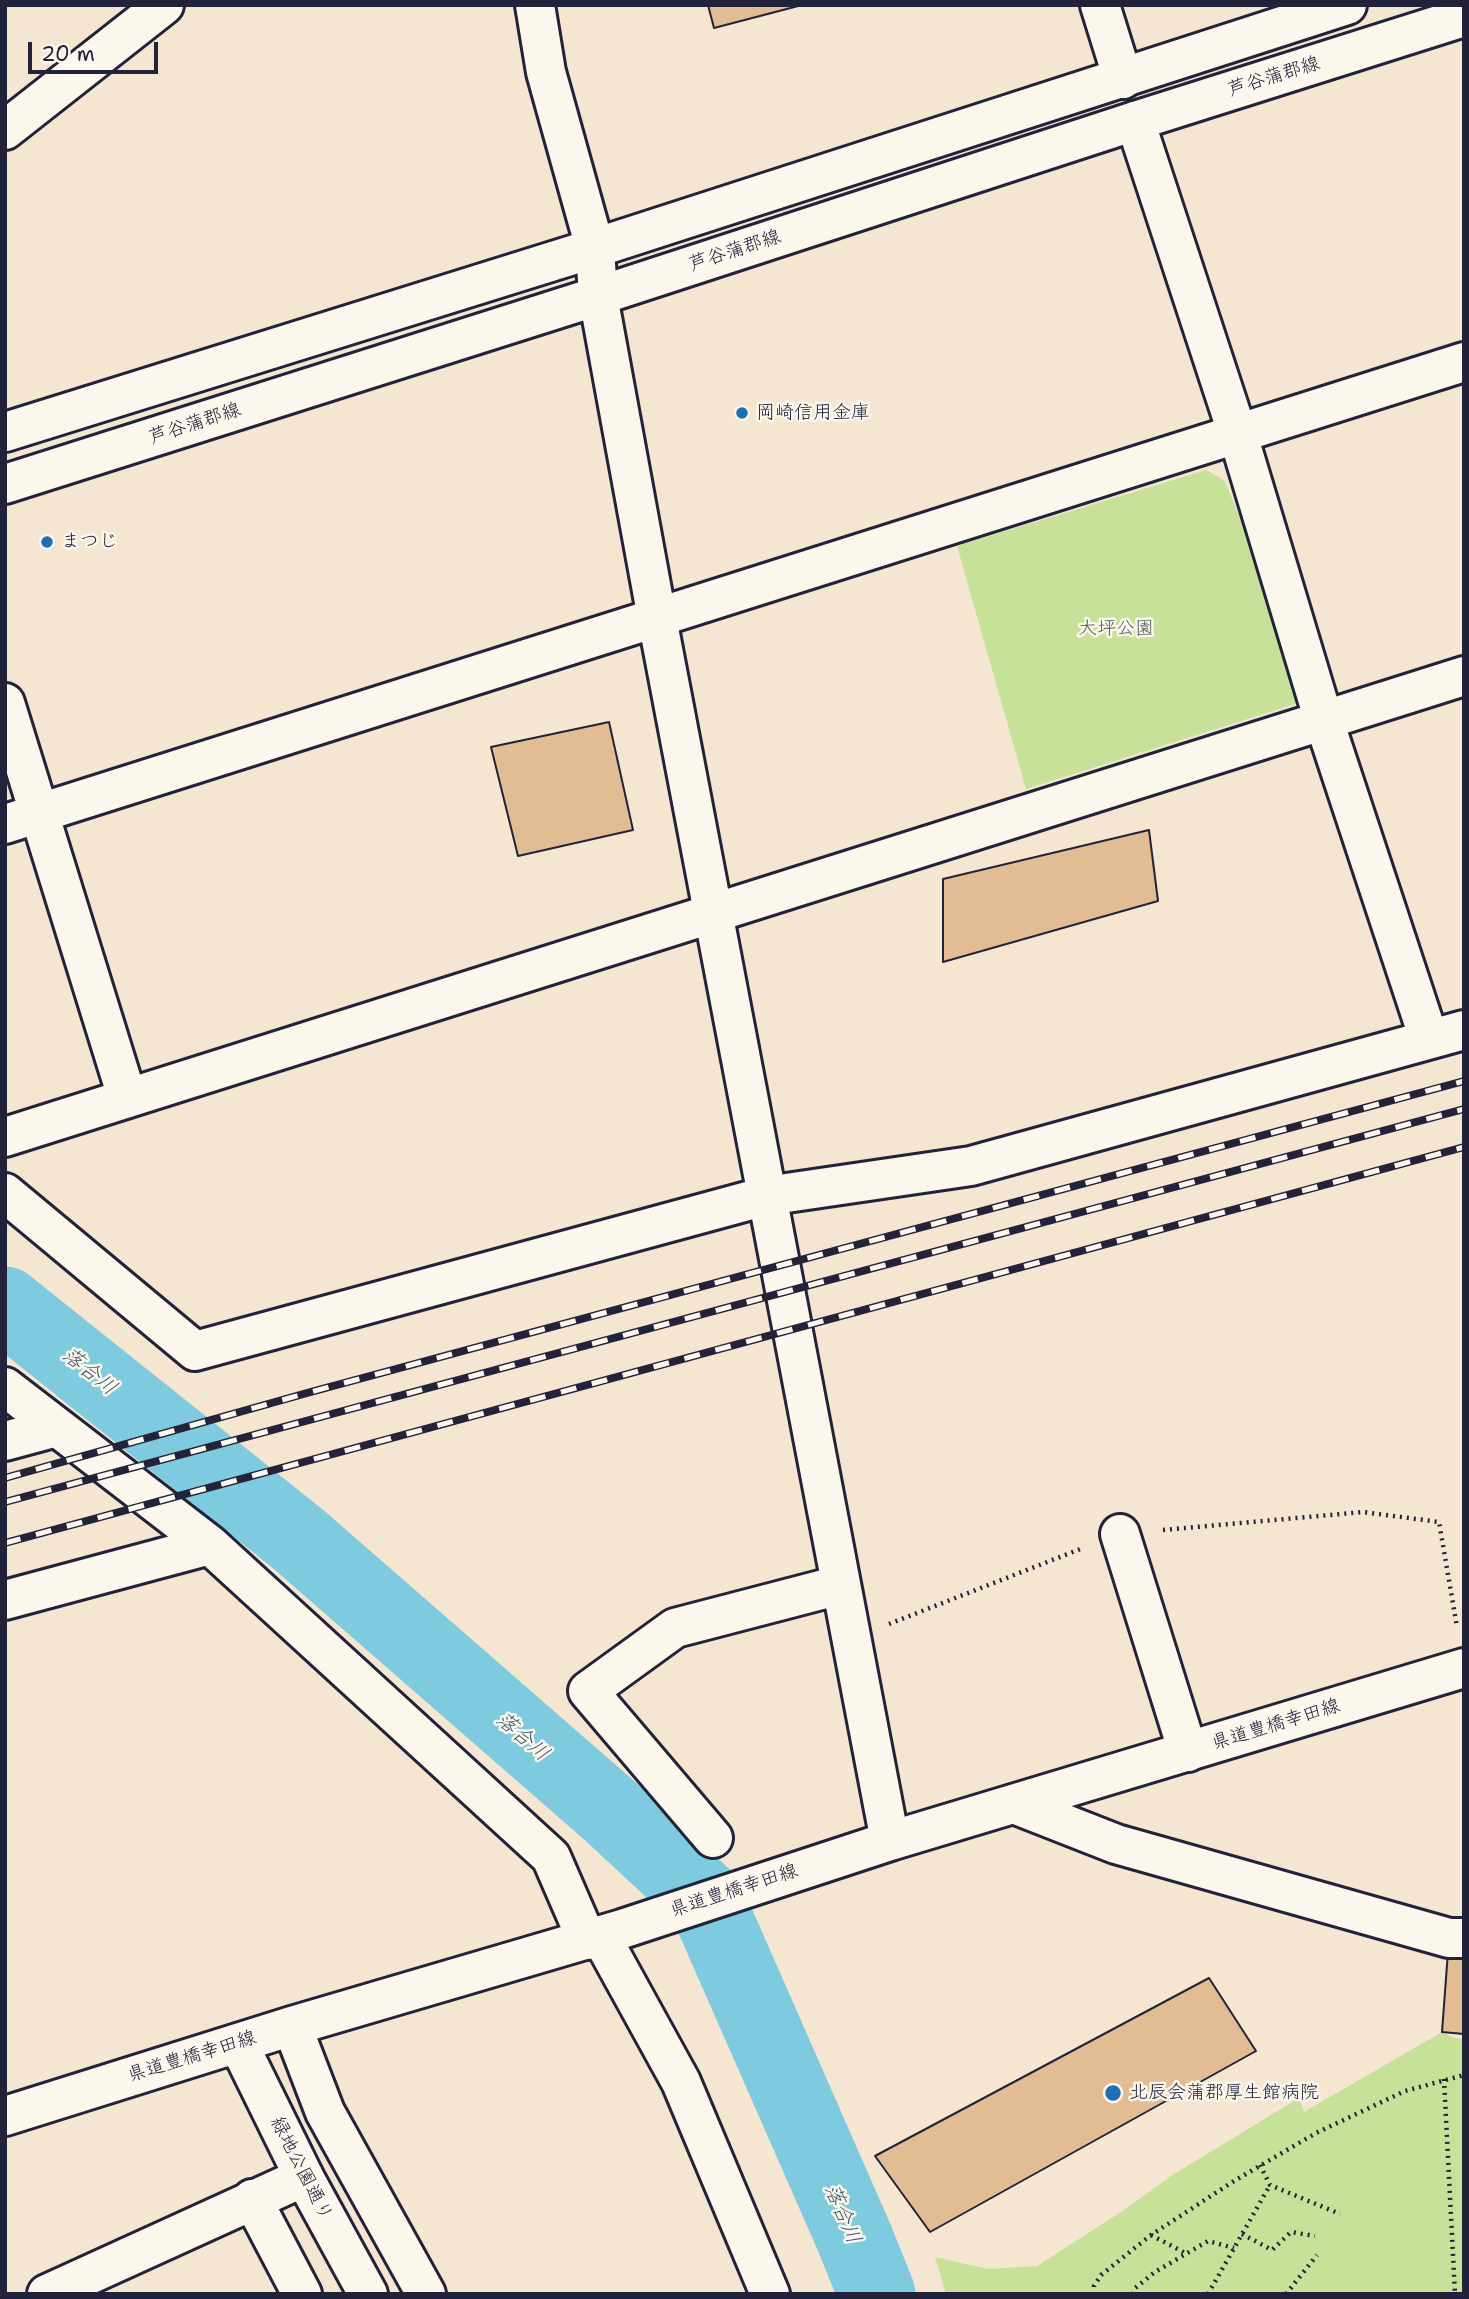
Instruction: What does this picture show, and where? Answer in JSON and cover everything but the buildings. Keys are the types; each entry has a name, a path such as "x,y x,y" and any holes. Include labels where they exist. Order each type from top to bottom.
{"street":[{"path":"5,130 164,5"},
{"path":"535,5 546,72 595,248 598,296 657,618 890,1841"},
{"path":"1100,5 1123,79"},
{"path":"5,432 595,248 1347,5"},
{"name":"芦谷蒲郡線","path":"5,484 1464,18"},
{"path":"5,1193 195,1351 766,1196 971,1166 1446,1034 1324,721 1238,435 1135,121"},
{"path":"22,818 1464,362"},
{"path":"5,1137 1464,676"},
{"path":"5,703 22,818 127,1097"},
{"path":"5,1387 210,1545 551,1857 603,1935 681,2082 770,2294"},
{"path":"5,1441 57,1427"},
{"path":"1120,1534 1188,1752"},
{"path":"5,1600 210,1545"},
{"path":"713,1838 588,1692 675,1628 840,1585"},
{"name":"県道豊橋幸田線","path":"5,2116 292,2026 603,1935 890,1841 1188,1752 1461,1654"},
{"path":"1014,1804 1116,1844 1449,1938 1464,1938"},
{"path":"292,2026 325,2112 426,2294"},
{"name":"緑地公園通り","path":"237,2043 304,2177 368,2294"},
{"path":"47,2294 304,2177"},
{"path":"252,2199 302,2294"}],"path":[{"path":"850,1639 1120,1534 1363,1512 1439,1522 1461,1654"},
{"path":"1094,2294 1094,2286 1101,2275 1151,2235 1260,2165 1316,2133 1405,2091 1464,2075"},
{"path":"1444,2079 1455,2294"},
{"path":"1260,2165 1270,2185 1340,2214"},
{"path":"1208,2294 1270,2185"},
{"path":"1242,2234 1272,2250 1291,2232 1315,2236"},
{"path":"1151,2235 1185,2253"},
{"path":"1133,2294 1134,2290 1155,2272 1208,2241 1234,2248"},
{"path":"1286,2294 1317,2255"}],"green space":[{"name":"大坪公園","path":"1206,470 1225,481 1311,699 1026,789 957,546"},
{"path":"1442,2032 1464,2039 1464,2294 946,2294 935,2257 988,2269 1037,2266 1174,2174 1299,2098 1304,2112"}],"waterway":[{"name":"落合川","path":"5,1305 298,1539 610,1811 706,1900 877,2294"}],"railway":[{"path":"5,1478 307,1393 1464,1081"},
{"path":"5,1502 1464,1109"},
{"path":"5,1543 1464,1147"}],"place":[{"name":"岡崎信用金庫","path":"742,413"},
{"name":"まつじ","path":"47,542"},
{"name":"北辰会蒲郡厚生館病院","path":"1113,2093"}]}
